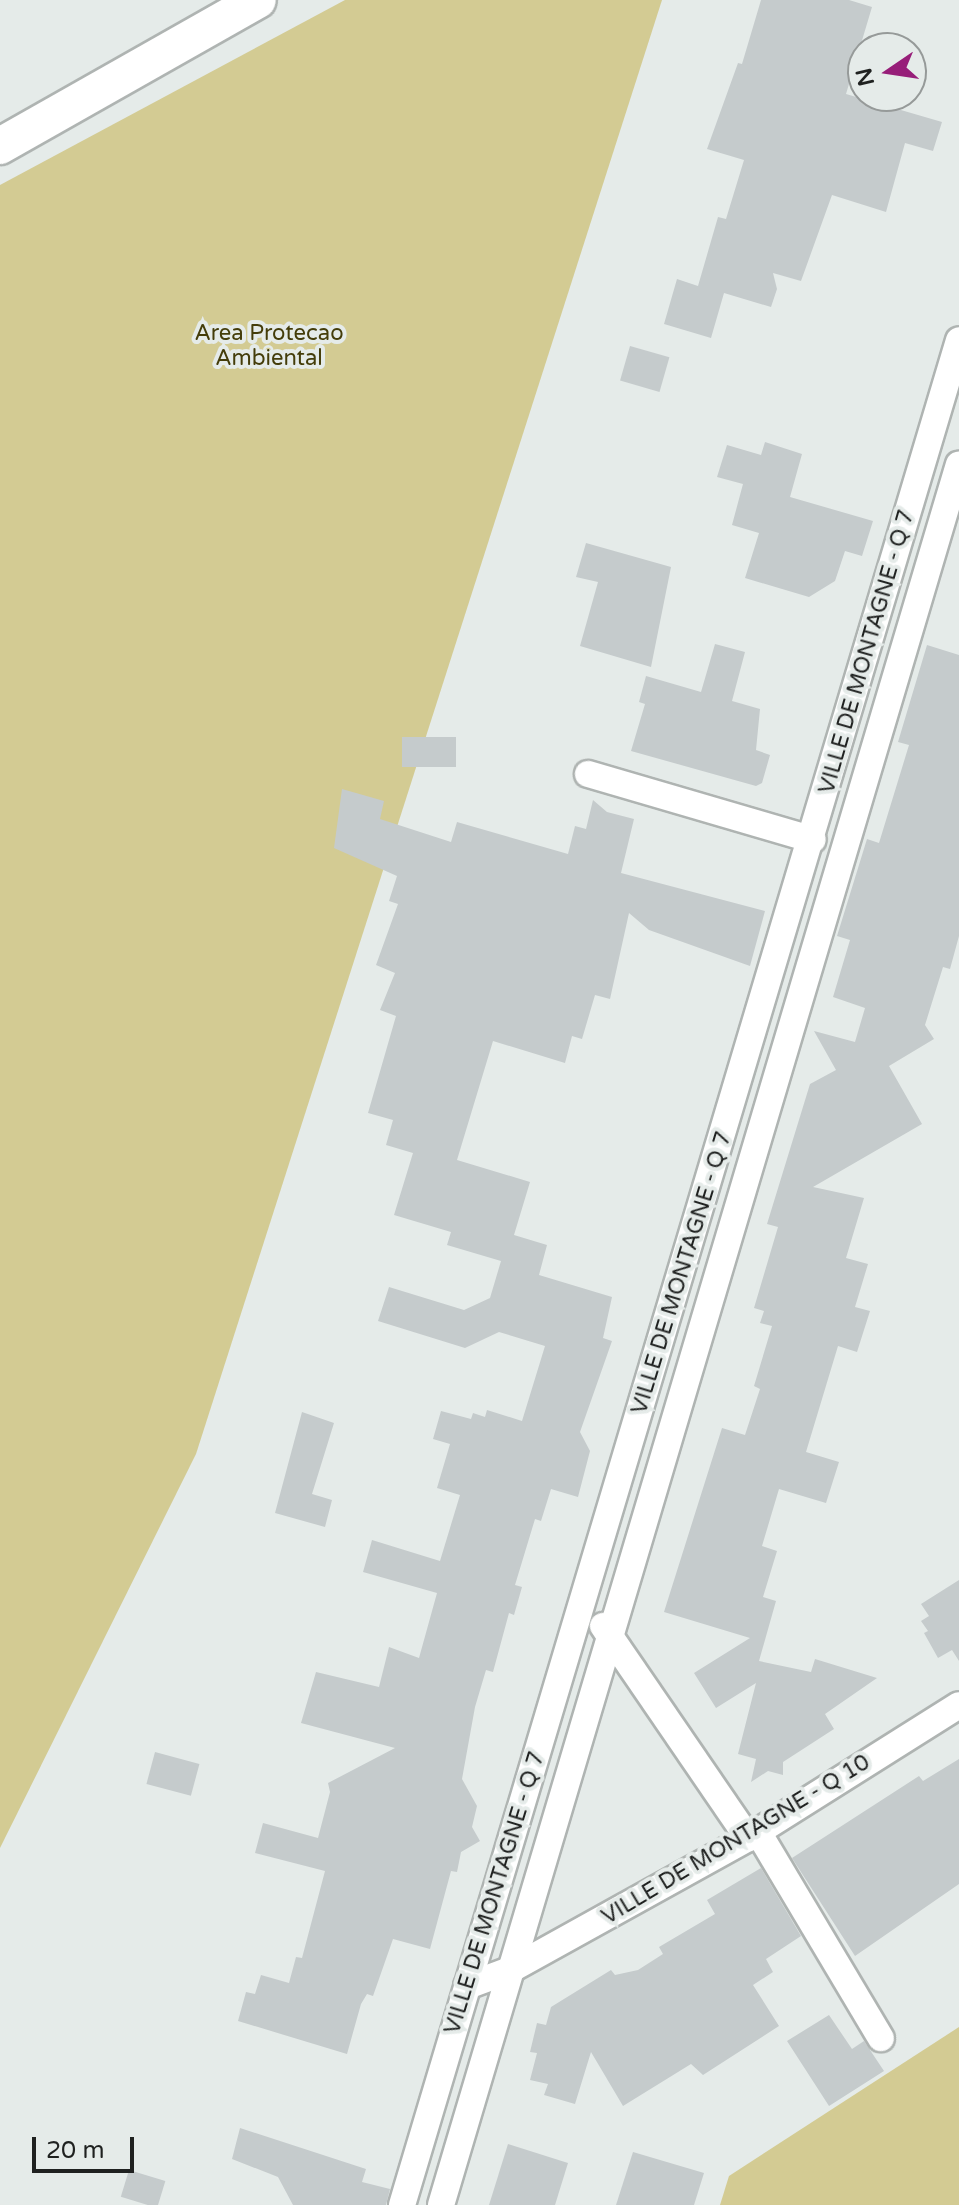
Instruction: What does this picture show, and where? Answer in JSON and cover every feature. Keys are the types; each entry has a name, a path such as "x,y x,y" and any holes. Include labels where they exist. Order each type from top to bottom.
{"street":[{"path":"0,146 258,0"},
{"name":"VILLE DE MONTAGNE - Q 7","path":"402,2205 800,885 959,340"},
{"name":"VILLE DE MONTAGNE - Q 7","path":"441,2205 959,464"},
{"path":"588,774 813,840"},
{"path":"800,885 831,892"},
{"path":"583,1602 610,1634 753,1835 881,2038"},
{"name":"VILLE DE MONTAGNE - Q 10","path":"467,1986 510,1970 753,1835 959,1705"}],"green space":[{"name":"Area Protecao Ambiental","path":"345,0 662,0 196,1454 0,1848 0,185"},
{"path":"959,2027 959,2205 720,2205 729,2176"}],"building":[{"path":"761,0 849,0 872,7 865,32 847,32 847,112 908,112 942,122 933,151 905,143 886,212 832,195 801,281 773,273 777,289 771,307 724,293 711,338 664,324 677,279 698,286 718,217 726,219 744,160 707,149 738,63 742,64"},
{"path":"630,346 669,357 659,392 620,381"},
{"path":"765,442 802,454 790,497 873,521 862,556 845,551 835,581 809,597 745,578 759,533 732,525 743,484 717,477 727,445 761,455"},
{"path":"586,543 671,567 651,667 580,646 598,582 576,577"},
{"path":"715,644 745,652 732,701 760,709 756,750 770,755 762,783 756,786 631,751 645,704 639,702 646,676 701,692"},
{"path":"927,645 959,655 959,936 950,969 943,967 925,1025 934,1039 889,1066 922,1124 813,1187 864,1198 846,1258 868,1264 855,1307 870,1311 857,1352 838,1346 806,1452 839,1462 826,1503 779,1489 762,1546 777,1551 763,1597 776,1601 759,1661 811,1672 815,1659 877,1678 825,1714 834,1729 783,1762 783,1775 768,1771 751,1782 756,1759 738,1754 756,1683 716,1708 694,1673 750,1638 664,1612 722,1428 745,1435 760,1389 754,1386 772,1326 760,1323 764,1311 754,1308 778,1227 767,1224 810,1084 836,1070 814,1031 855,1042 865,1008 833,997 850,940 837,936 867,839 879,843 909,745 898,742"},
{"path":"402,737 456,737 456,767 402,767"},
{"path":"342,789 384,801 380,819 451,842 457,822 568,854 575,826 586,829 593,800 607,812 634,819 621,873 765,911 750,966 649,930 629,913 610,999 595,995 582,1039 572,1036 565,1063 493,1041 457,1160 530,1182 514,1235 547,1245 539,1275 612,1297 603,1338 612,1341 580,1432 590,1451 578,1497 551,1489 541,1521 535,1519 515,1585 522,1587 514,1615 509,1613 493,1672 486,1670 475,1707 462,1779 477,1806 472,1827 480,1841 461,1852 457,1872 451,1871 430,1949 393,1939 373,1996 367,1994 361,2004 347,2054 238,2021 246,1992 255,1994 261,1975 289,1983 296,1957 302,1958 325,1871 255,1853 263,1823 318,1838 330,1792 328,1783 395,1748 301,1723 316,1672 379,1687 389,1647 419,1658 437,1593 363,1572 372,1540 440,1561 460,1495 437,1488 450,1444 433,1439 441,1411 471,1419 473,1413 485,1417 487,1410 522,1421 545,1346 499,1332 465,1348 378,1321 389,1287 464,1310 490,1298 501,1261 447,1245 451,1232 394,1215 413,1153 386,1145 393,1120 368,1113 396,1016 380,1010 395,973 376,965 398,904 389,901 397,876 334,848"},
{"path":"302,1412 334,1423 312,1494 332,1500 325,1527 275,1513"},
{"path":"959,1580 959,1661 952,1650 938,1658 924,1633 928,1631 921,1621 929,1616 921,1604"},
{"path":"155,1752 199,1764 191,1796 146,1784"},
{"path":"959,1759 959,1884 855,1956 792,1858 919,1776 923,1781"},
{"path":"761,1868 801,1936 766,1959 773,1972 753,1985 779,2026 703,2075 691,2064 623,2106 591,2052 575,2104 544,2095 548,2084 530,2080 537,2053 530,2052 537,2023 546,2025 551,2007 611,1970 615,1975 638,1970 663,1954 659,1947 715,1914 707,1900"},
{"path":"829,2015 852,2049 864,2041 884,2071 829,2106 787,2041"},
{"path":"240,2128 366,2169 362,2182 390,2189 386,2205 293,2205 278,2177 232,2159"},
{"path":"508,2144 568,2163 555,2205 489,2205"},
{"path":"633,2152 704,2173 694,2205 616,2205"},
{"path":"129,2170 165,2181 158,2205 121,2197"}]}
